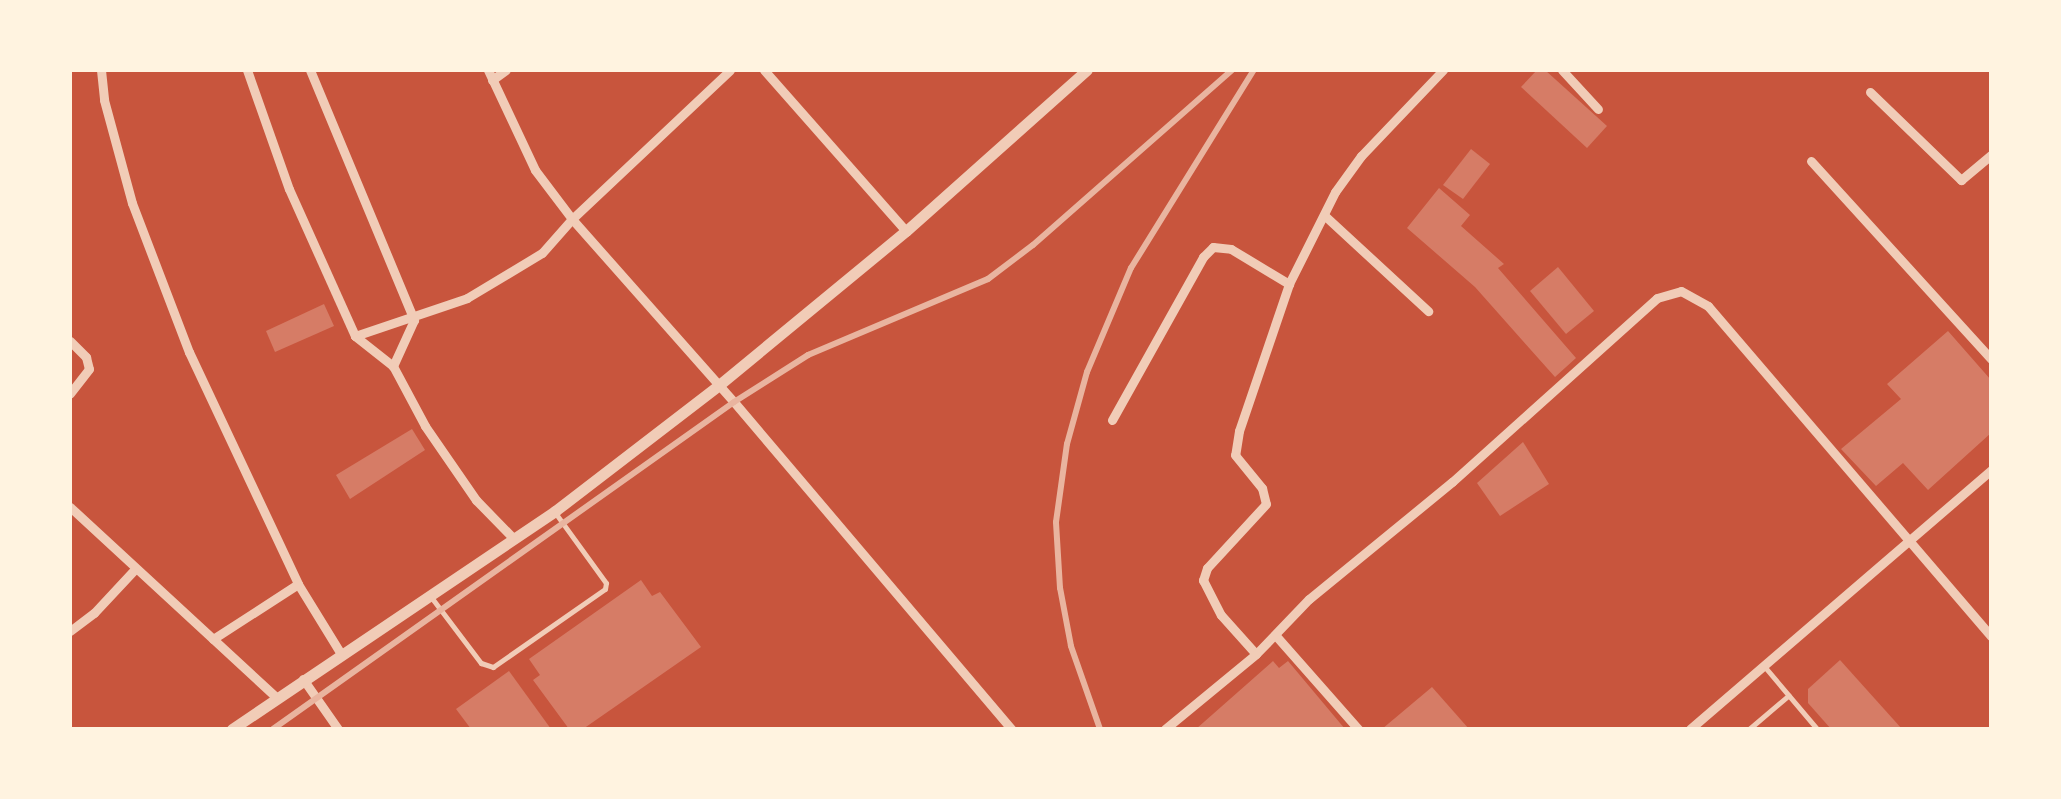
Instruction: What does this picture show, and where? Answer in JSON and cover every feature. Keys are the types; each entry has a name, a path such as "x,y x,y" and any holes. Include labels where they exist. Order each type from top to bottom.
{"street":[{"path":"101,70 116,146 148,249 230,447 298,584 341,654"},
{"path":"247,70 290,189 355,336 392,366 425,426 476,500 514,539"},
{"path":"310,70 414,320 392,366"},
{"path":"506,70 490,75 535,170 572,219 719,385 1010,729"},
{"path":"355,336 414,320 507,277 542,253 572,219 730,70"},
{"path":"764,70 906,231"},
{"path":"232,729 555,511 719,385 906,231 1086,70"},
{"path":"1256,654 1221,615 1203,580 1208,568 1266,504 1262,488 1240,466 1236,444 1289,284 1324,214 1362,156 1443,70"},
{"path":"1562,70 1598,110"},
{"path":"1870,92 1961,180 1991,155"},
{"path":"1810,161 1991,359"},
{"path":"1324,214 1428,311"},
{"path":"1112,420 1204,257 1214,247 1231,249 1289,284"},
{"path":"1165,729 1277,637 1309,599 1452,482 1657,298 1672,291 1690,292 1708,306 1991,636"},
{"path":"70,341 86,357 89,369 70,393"},
{"path":"1690,729 1912,542 1991,470"},
{"path":"70,507 276,698"},
{"path":"70,632 136,569"},
{"path":"214,640 298,584"},
{"path":"1277,637 1358,729"},
{"path":"303,679 338,729"}],"lane":[{"path":"430,596 481,663 493,667 605,589 606,583 555,511"},
{"path":"1764,666 1818,729"},
{"path":"1749,729 1788,695"}],"building":[{"path":"1537,70 1545,70 1607,126 1587,148 1521,87"},
{"path":"1471,149 1490,164 1463,199 1443,185"},
{"path":"1439,188 1470,215 1461,226 1504,264 1498,268 1576,358 1555,377 1475,287 1407,228"},
{"path":"1558,267 1594,311 1566,334 1530,291"},
{"path":"324,304 334,326 275,352 266,331"},
{"path":"1948,331 1991,380 1991,433 1928,490 1903,463 1876,486 1841,449 1901,399 1887,384"},
{"path":"412,429 425,450 350,499 336,475"},
{"path":"1523,442 1549,484 1500,516 1477,483"},
{"path":"641,580 652,596 660,592 701,647 583,729 569,729 533,680 540,675 529,659"},
{"path":"1840,660 1902,729 1831,729 1808,703 1808,689"},
{"path":"1273,661 1279,668 1288,661 1345,729 1196,729"},
{"path":"509,671 551,729 471,729 456,709"},
{"path":"1432,687 1469,729 1382,729"}],"railway":[{"path":"273,729 734,402 808,355 988,279 1033,245 1232,70"},
{"path":"1100,729 1071,646 1060,588 1056,522 1067,444 1087,372 1131,268 1254,70"}]}
